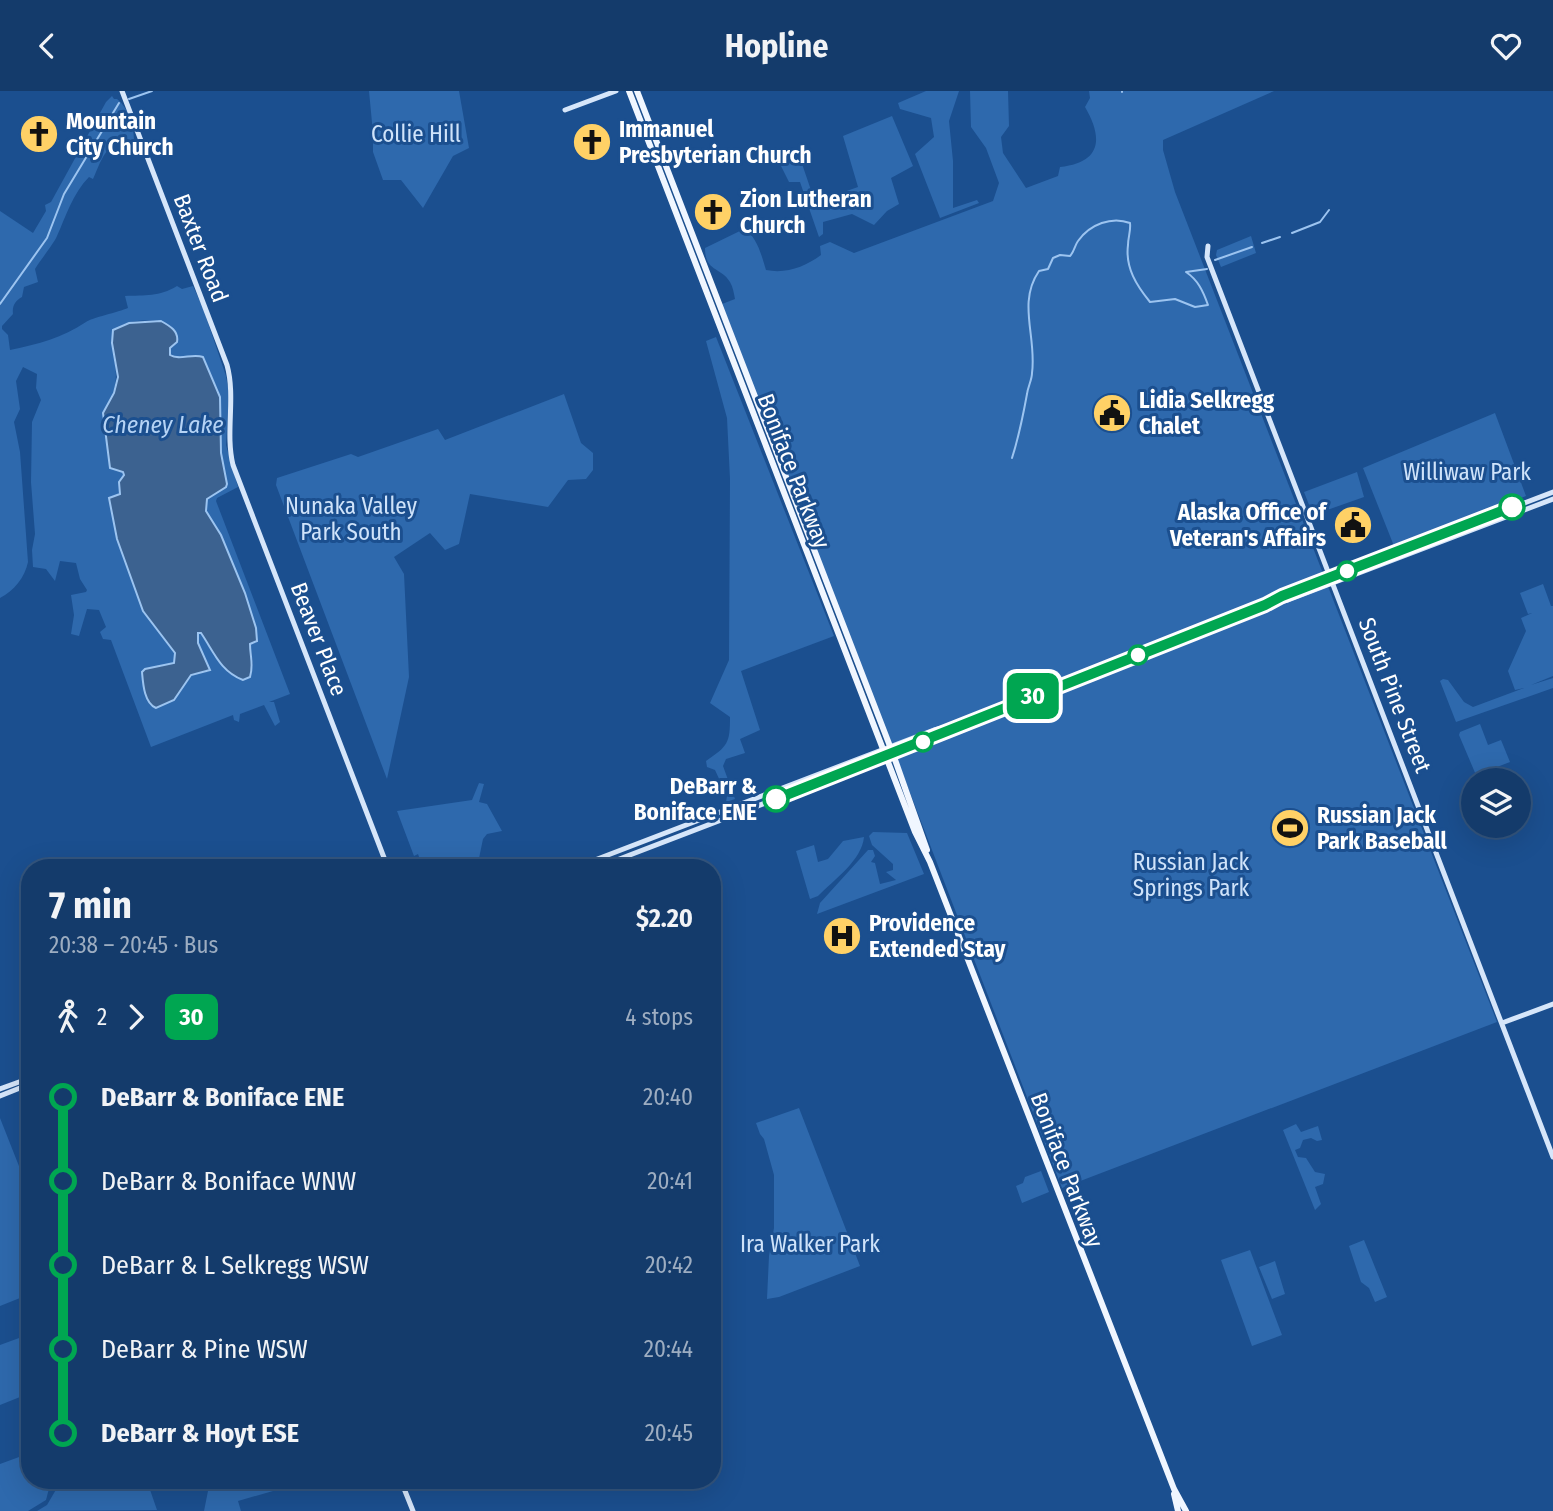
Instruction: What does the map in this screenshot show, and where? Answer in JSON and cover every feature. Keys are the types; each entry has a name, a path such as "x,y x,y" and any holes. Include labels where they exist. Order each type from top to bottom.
{"main road":[{"name":"Boniface Parkway","path":"629,91 888,752"},
{"name":"Boniface Parkway","path":"637,91 888,752 915,832 930,862 1174,1489 1186,1511"},
{"name":"Boniface Parkway","path":"1174,1489 1178,1511"}],"street":[{"name":"Baxter Road","path":"122,91 227,365 231,391 230,421"},
{"path":"565,110 616,91"},
{"name":"South Pine Street","path":"1208,246 1207,257 1553,1157"},
{"name":"Beaver Place","path":"230,421 233,465 385,859"},
{"path":"619,859 1265,605 1289,600 1332,580 1553,492"},
{"path":"1332,580 1553,499"},
{"path":"598,859 762,796 888,752"},
{"path":"722,819 729,812 756,802 762,796"},
{"path":"1502,1023 1553,1004"},
{"path":"0,1089 21,1081"},
{"path":"0,1096 21,1088"},
{"path":"404,1489 413,1511"}],"green space":[{"name":"Collie Hill","path":"369,91 459,91 469,148 453,156 423,208 401,180 383,180 373,152"},
{"path":"926,91 959,91 949,121 953,161 953,208 977,200 979,203 940,218 915,154 934,137 931,118 900,109 898,103"},
{"name":"Russian Jack Springs Park","path":"970,91 1008,91 1009,126 1001,137 1003,153 1026,188 1058,176 1060,167 1084,160 1091,154 1096,138 1085,107 1090,98 1089,91 1274,91 1163,140 1163,150 1175,192 1497,1022 1062,1188 722,304 735,299 732,286 708,261 705,248 744,229 756,242 766,270 788,270 802,266 821,255 820,246 830,242 854,253 993,201 999,183 986,148 971,127"},
{"path":"112,96 124,107 132,123 134,140 116,144 106,152 93,179 89,177 79,190 55,240 35,269 38,282 24,287 22,297 14,304 13,314 2,329 8,335 10,350 21,348 50,340 89,320 128,308 125,296 152,295 177,286 182,289 193,286 226,376 229,394 226,445 238,487 216,501 290,694 269,702 274,702 280,722 275,726 264,705 240,714 239,722 234,720 233,715 151,747 111,640 103,639 100,632 106,627 99,610 87,609 79,636 71,634 74,615 71,595 87,590 80,579 76,563 60,561 55,581 46,569 33,567 35,534 31,482 32,422 41,400 36,388 37,374 23,367 16,381 20,409 14,422 20,452 28,562 18,583 0,598 0,211 33,233 46,211 45,205 51,202 106,102","holes":["141,321 161,321 171,327 170,355 175,358 203,357 219,392 222,461 207,499 206,511 221,535 256,628 254,641 250,644 253,664 250,677 214,656 201,633 198,633 198,643 210,671 191,675 174,700 145,669 174,663 175,653 143,611 109,499 120,494 119,482 124,475 123,472 117,471 108,403 116,377 112,334 116,329 127,323"]},
{"path":"892,116 913,166 891,178 899,204 887,211 874,225 852,214 823,222 823,234 819,237 800,182 789,182 779,162 799,155 815,202 858,187 843,136"},
{"path":"1251,236 1256,253 1221,267 1216,255 1217,250"},
{"path":"716,337 834,636 741,671 760,730 740,739 745,753 726,759 723,766 735,799 726,802 727,796 715,770 707,767 706,761 726,743 730,726 730,717 710,703 729,660 730,479 727,418 706,341"},
{"name":"Nunaka Valley Park South","path":"564,394 581,443 593,453 593,470 586,479 568,480 548,507 470,494 459,544 445,550 430,533 394,557 404,574 409,677 387,779 276,485 277,478 351,454 358,457 438,429 445,440"},
{"name":"Williwaw Park","path":"1495,413 1526,496 1394,546 1363,468"},
{"path":"1357,472 1364,497 1313,515 1304,492"},
{"path":"1543,584 1553,606 1553,676 1531,685 1553,678 1553,688 1456,722 1440,681 1443,679 1448,680 1464,702 1473,707 1524,688 1515,690 1508,671 1526,631 1521,618 1532,613 1528,614 1520,593"},
{"path":"1480,724 1488,745 1501,740 1510,762 1494,768 1473,768 1460,732"},
{"path":"479,783 484,784 479,802 487,804 502,831 487,834 483,839 479,859 420,859 418,854 414,856 397,811 472,800"},
{"path":"873,832 907,833 924,874 817,914 820,903 868,850 873,850 875,856 871,862 875,863 880,884 896,880 886,872 893,870 893,864 872,845 869,836"},
{"path":"864,837 853,862 818,896 810,899 796,851 814,845 818,862 828,859 843,841"},
{"name":"Ira Walker Park","path":"799,1108 860,1266 779,1297 767,1299 769,1256 774,1228 774,1175 764,1139 756,1123"},
{"path":"0,1118 21,1171 21,1298 0,1306"},
{"path":"1296,1124 1301,1132 1318,1126 1322,1140 1303,1140 1300,1148 1295,1150 1298,1157 1306,1158 1315,1172 1325,1174 1323,1184 1315,1187 1321,1204 1315,1210 1283,1130"},
{"path":"1041,1171 1049,1192 1022,1203 1016,1186 1023,1183 1025,1177"},
{"path":"1364,1240 1387,1297 1375,1302 1369,1288 1361,1282 1349,1246"},
{"path":"1250,1250 1282,1335 1252,1346 1221,1260"},
{"path":"1275,1261 1285,1294 1272,1299 1259,1267"},
{"path":"21,1337 21,1397 0,1405 0,1345"},
{"path":"21,1456 21,1489 49,1489 46,1500 28,1511 0,1511 0,1464"},
{"path":"56,1489 150,1489 157,1510 37,1511 47,1505"},
{"path":"208,1491 273,1491 238,1501 241,1511 204,1511"}],"water":[{"name":"Cheney Lake","path":"161,321 177,335 177,342 170,348 170,355 203,357 220,397 221,453 227,484 207,499 206,511 221,535 245,593 256,628 257,641 250,644 250,677 243,680 223,666 201,633 198,633 198,643 210,670 191,675 174,700 156,708 147,697 142,672 174,663 175,653 143,611 117,539 109,498 120,494 119,482 124,475 123,472 110,468 103,413 114,393 118,377 112,343 113,330 129,323"}],"waterway":[{"path":"129,99 152,91"},
{"path":"0,304 47,238 64,194 119,103"},
{"path":"1292,233 1320,222 1329,210"},
{"path":"1012,458 1032,376 1028,308 1029,295 1039,271 1048,269 1053,258 1060,255 1070,256 1078,241 1095,226 1116,220 1130,223 1130,269 1150,302 1175,299 1195,307 1208,305 1200,286 1186,272 1207,269"},
{"path":"1262,243 1280,237"},
{"path":"1215,260 1252,247"}],"bus line":[{"name":"30","path":"776,799 1512,507"}],"place":[{"name":"Mountain City Church","path":"39,134"},
{"name":"Immanuel Presbyterian Church","path":"592,142"},
{"name":"Zion Lutheran Church","path":"713,212"},
{"name":"Lidia Selkregg Chalet","path":"1112,413"},
{"name":"Alaska Office of Veteran's Affairs","path":"1353,525"},
{"name":"DeBarr & Boniface ENE","path":"776,799"},
{"name":"Russian Jack Park Baseball","path":"1290,828"},
{"name":"Providence Extended Stay","path":"842,936"}]}
